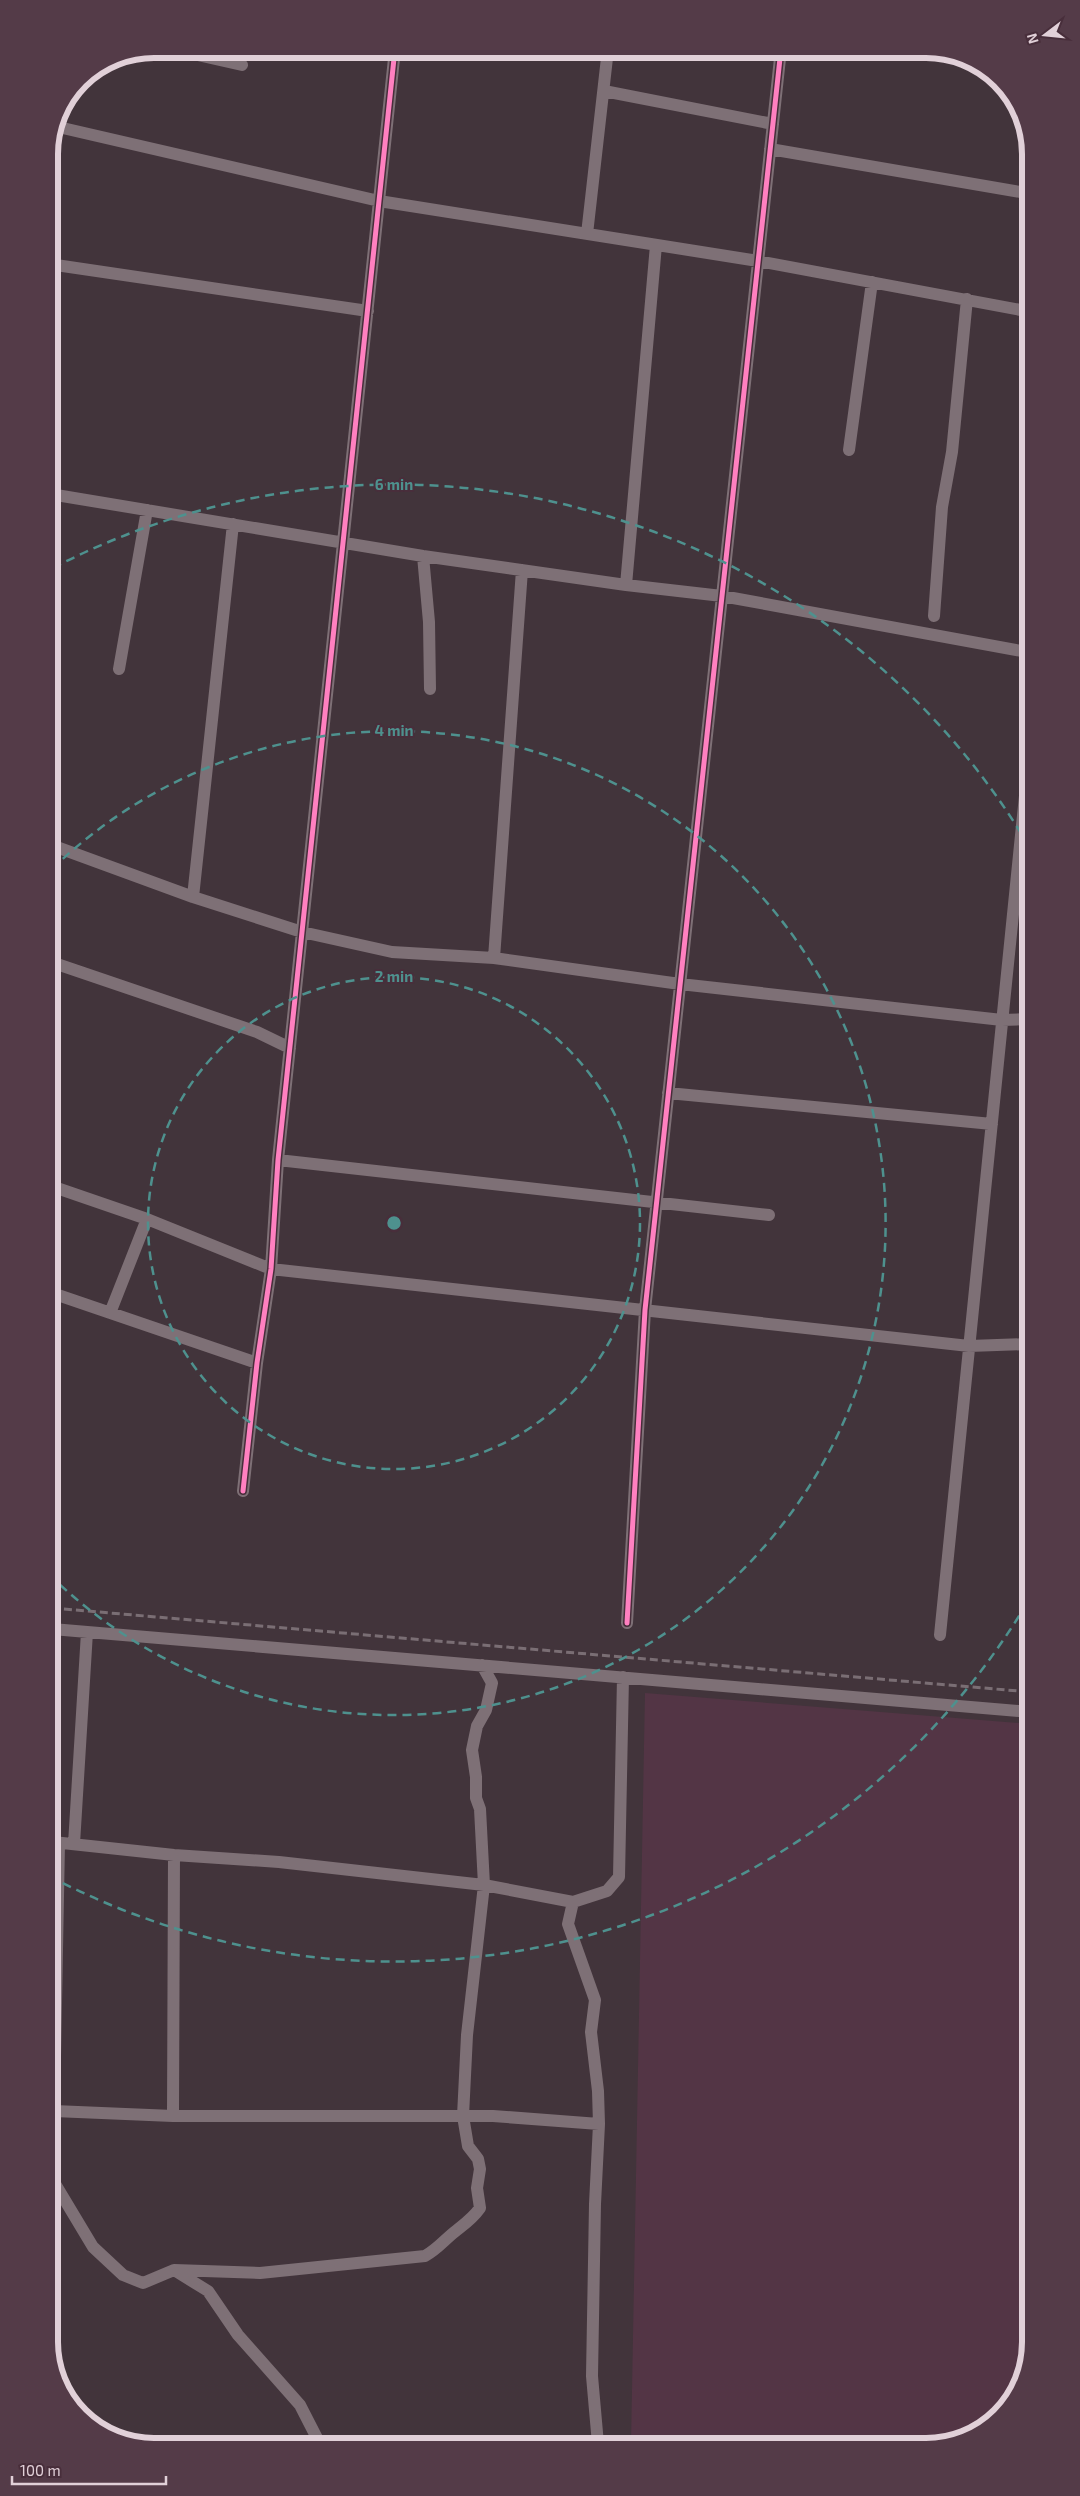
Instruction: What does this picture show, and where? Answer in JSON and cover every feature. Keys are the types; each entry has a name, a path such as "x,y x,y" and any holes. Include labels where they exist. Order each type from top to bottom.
{"street":[{"path":"211,58 242,65"},
{"path":"243,1492 257,1363 271,1270 278,1160 395,58"},
{"path":"587,234 607,58"},
{"path":"628,1623 645,1310 780,58"},
{"path":"604,91 773,124"},
{"path":"61,128 379,201 758,261 1022,310"},
{"path":"770,149 1022,191"},
{"path":"626,585 656,245"},
{"path":"58,265 368,311"},
{"path":"849,450 872,282"},
{"path":"934,616 942,507 952,452 967,299"},
{"path":"58,495 423,556 626,585 722,596 1022,651"},
{"path":"119,669 147,510"},
{"path":"193,897 233,524"},
{"path":"423,556 429,622 430,689"},
{"path":"494,958 522,570"},
{"path":"940,1635 1022,825"},
{"path":"58,848 193,897 302,932 392,952 494,958 680,984 1002,1020 1022,1018"},
{"path":"58,964 257,1032 290,1048"},
{"path":"668,1093 992,1124"},
{"path":"278,1160 769,1215"},
{"path":"58,1188 147,1219 271,1270 969,1346 1022,1344"},
{"path":"110,1313 147,1219"},
{"path":"58,1295 257,1363"},
{"path":"58,1630 1022,1711"},
{"path":"74,1844 87,1632"},
{"path":"58,2189 93,2247 123,2275 142,2283 174,2270 260,2273 310,2270 398,2257 425,2256 438,2250 456,2231 472,2219 480,2208 477,2188 480,2169 478,2158 468,2146 463,2116 468,2035 484,1885 480,1809 476,1798 476,1777 472,1750 477,1726 486,1710 492,1684 482,1665"},
{"path":"58,1842 174,1855 278,1862 484,1885 573,1902 607,1891 619,1877 623,1677"},
{"path":"173,2116 174,1855"},
{"path":"573,1902 568,1924 595,2000 591,2032 598,2091 599,2124 595,2204 592,2376 597,2438"},
{"path":"58,2111 173,2116 463,2116 599,2124"},
{"path":"174,2270 208,2291 238,2335 300,2405 317,2438"}],"shaded area":[{"path":"645,1693 1022,1723 1022,2355 1013,2385 999,2406 985,2419 969,2429 945,2437 631,2438"}],"railway":[{"path":"58,1609 1022,1691"}],"cycle path":[{"path":"243,1491 257,1363 271,1269 278,1160 394,58"},
{"path":"627,1623 645,1310 780,58"}]}
